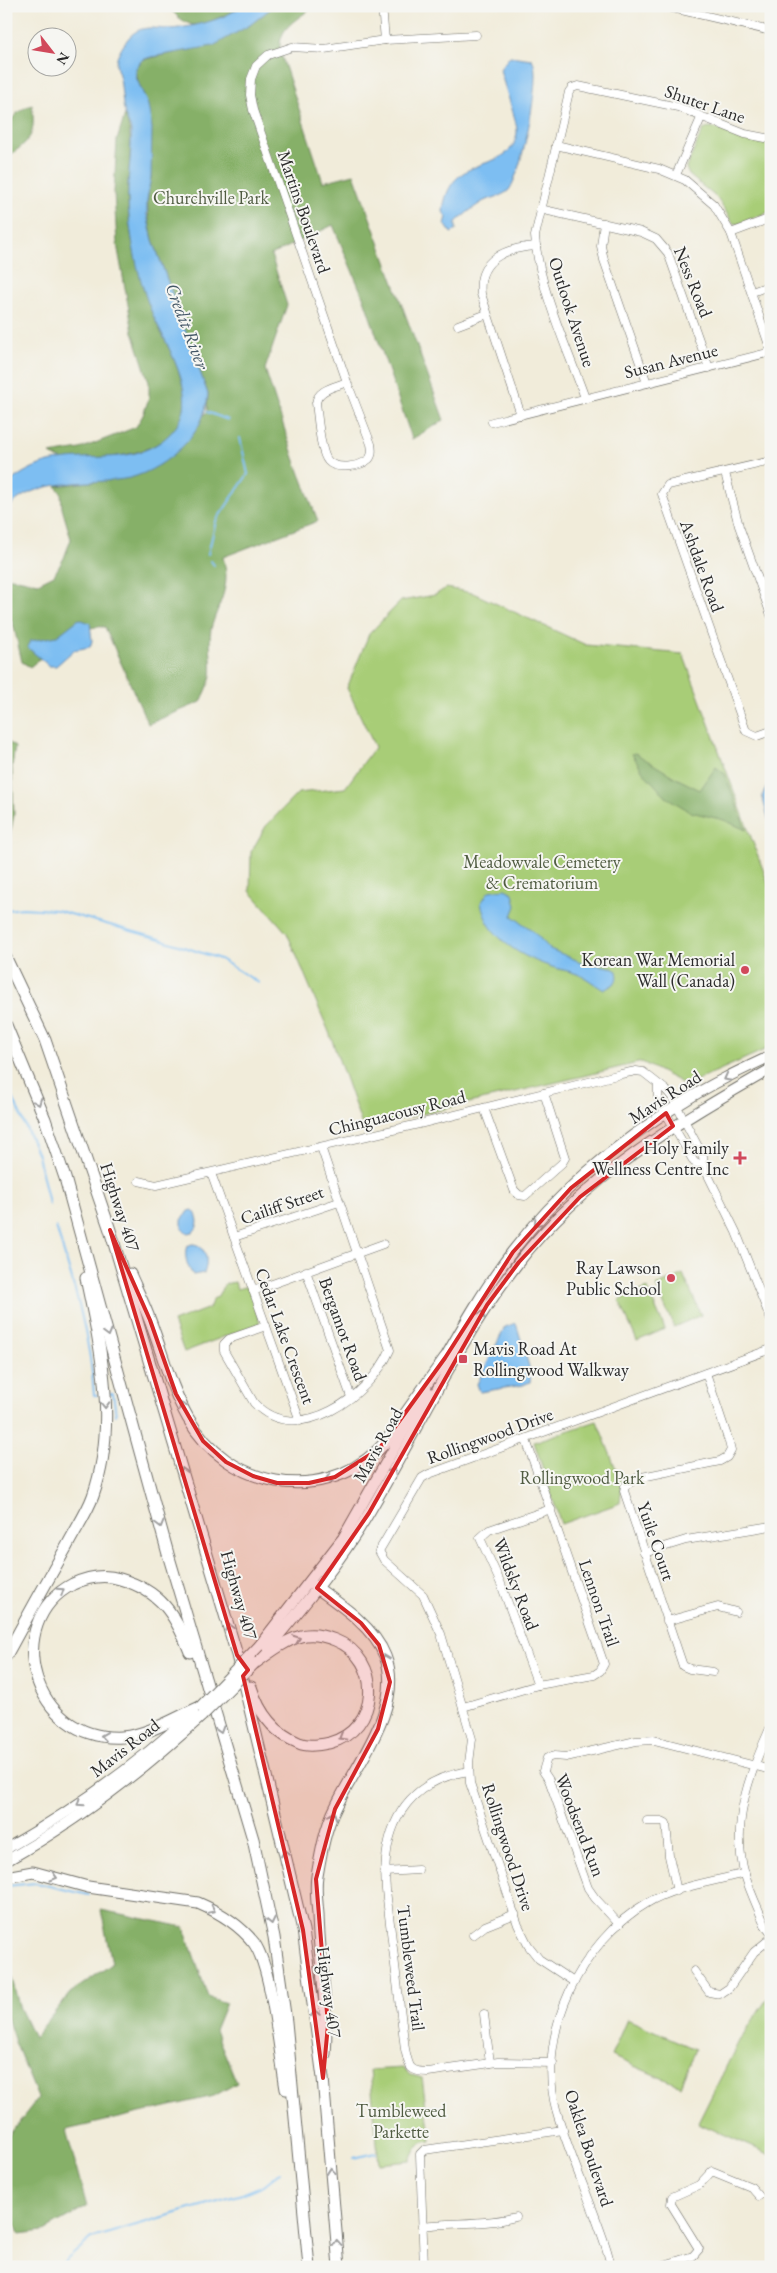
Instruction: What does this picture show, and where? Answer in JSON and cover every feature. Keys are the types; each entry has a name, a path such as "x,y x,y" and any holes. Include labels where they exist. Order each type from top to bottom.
{"highway":[{"name":"Highway 407","path":"6,958 45,1040 110,1230 237,1655 302,1930 323,2078 339,2267"},
{"path":"6,1025 45,1119 82,1236 168,1554 253,1839 274,1937 286,2022 309,2267"},
{"path":"110,1230 150,1320 176,1394 188,1419 214,1452 226,1462 254,1476 277,1483 309,1483 335,1476 362,1463 379,1449 392,1433 445,1358"},
{"path":"6,1656 93,1497 102,1462 106,1429 106,1402 94,1317 84,1270 82,1236"},
{"path":"201,1712 141,1733 122,1737 94,1734 66,1722 44,1702 34,1687 29,1670 27,1644 44,1605 55,1594 84,1579 114,1577 139,1584 164,1603 180,1626 196,1670 207,1686"},
{"path":"314,1585 361,1623 379,1645 388,1665 390,1682 387,1706 378,1729 335,1809 324,1838 316,1879 328,2025 323,2078"},
{"path":"237,1655 245,1665 262,1713 278,1732 303,1745 322,1745 337,1741 351,1732 362,1718 369,1702 370,1685 367,1670 359,1656 345,1644 326,1636 303,1636 281,1645 255,1663"},
{"path":"6,1877 33,1872 88,1887 198,1903 214,1910 238,1926 255,1944 267,1972 289,2108 297,2132"}],"main road":[{"name":"Mavis Road","path":"6,1861 70,1821 171,1745 314,1585 361,1509 445,1358 484,1293 513,1252 548,1211 609,1155 676,1106 771,1056"},
{"name":"Mavis Road","path":"6,1849 65,1813 118,1776 201,1712 255,1663 369,1513 482,1313 518,1262 556,1220 641,1147 683,1119 771,1069"}],"street":[{"path":"382,6 385,40 476,35"},
{"path":"664,6 771,31"},
{"name":"Martins Boulevard","path":"347,382 322,392 317,396 316,403 326,458 335,466 343,467 368,460 372,451 370,440 347,382 253,110 250,95 250,79 256,66 268,55 292,47 324,49 385,40"},
{"name":"Shuter Lane","path":"572,88 578,86 678,107 701,118 745,134 771,139"},
{"name":"Outlook Avenue","path":"572,88 568,92 540,209 536,246 545,285 585,398"},
{"path":"676,175 701,118"},
{"path":"556,145 659,169 676,175 696,188 714,205 731,233 771,352"},
{"name":"Ness Road","path":"540,209 649,235 668,253 709,368"},
{"path":"731,233 771,218"},
{"path":"604,223 601,246 604,260 647,383"},
{"path":"521,415 487,314 480,283 493,259 508,249 536,246"},
{"path":"752,292 771,285"},
{"path":"458,325 487,314"},
{"name":"Susan Avenue","path":"492,422 771,352"},
{"name":"Ashdale Road","path":"771,461 668,485 662,494 746,731 757,736 771,731"},
{"path":"725,473 739,526 771,615"},
{"name":"Chinguacousy Road","path":"139,1181 156,1185 211,1173 636,1071 650,1076 672,1097 704,1156 704,1167"},
{"path":"658,1085 658,1097 666,1113 694,1162 704,1167 736,1232 771,1320"},
{"path":"484,1108 514,1190 519,1196 526,1196 562,1164 565,1158 544,1093"},
{"name":"Cedar Lake Crescent","path":"211,1173 300,1421 337,1408 352,1397 368,1381 390,1350 320,1148"},
{"name":"Cailiff Street","path":"234,1237 339,1202"},
{"path":"253,1290 383,1244"},
{"name":"Bergamot Road","path":"306,1271 352,1397"},
{"path":"266,1326 228,1339 224,1344 224,1351 259,1408 282,1420 300,1421"},
{"name":"Rollingwood Drive","path":"574,1982 539,1959 528,1945 515,1914 470,1783 469,1770 472,1739 432,1612 423,1595 384,1560 379,1551 422,1478 771,1349"},
{"name":"Yuile Court","path":"706,1373 731,1450 727,1457 720,1461 638,1478 625,1486 626,1502 683,1666 690,1669 713,1672"},
{"name":"Lennon Trail","path":"463,1706 538,1685 594,1675 600,1671 604,1664 526,1440"},
{"name":"Wildsky Road","path":"538,1685 501,1584 480,1538 489,1530 551,1510"},
{"path":"644,1553 686,1540 771,1526"},
{"path":"667,1621 718,1607 736,1612"},
{"path":"771,1726 753,1766 742,1810 745,1873 765,1925 771,1932"},
{"name":"Woodsend Run","path":"619,1924 588,1888 549,1780 544,1771 548,1758 554,1756 566,1757 636,1741 654,1740 753,1766"},
{"path":"753,1766 771,1770"},
{"name":"Tumbleweed Trail","path":"469,1770 425,1786 405,1804 395,1820 388,1839 384,1872 405,2049 410,2067 416,2072 428,2072 490,2063 553,2063"},
{"path":"648,1821 662,1821 666,1823 668,1856 676,1891"},
{"path":"384,1872 418,1870"},
{"name":"Oaklea Boulevard","path":"611,2267 606,2242 563,2130 554,2101 553,2063 559,2014 574,1982 591,1955 619,1924 647,1903 676,1891 745,1873"},
{"path":"473,1934 485,1926 515,1914"},
{"path":"694,1972 709,1992 720,1994 729,1988 754,1952 771,1938"},
{"path":"484,2014 490,2063"},
{"path":"424,2267 418,2159 424,2150 563,2130"},
{"path":"658,2267 692,2256 699,2249 671,2204 672,2196 699,2185 712,2171 751,2187 759,2196"},
{"path":"422,2226 452,2222 497,2222 516,2217"}],"highlighted area":[{"path":"666,1113 673,1126 580,1197 519,1262 487,1305 369,1513 317,1588 361,1623 379,1645 390,1682 378,1729 335,1809 316,1879 328,2025 323,2078 303,1930 243,1676 248,1670 237,1655 110,1230 150,1320 176,1394 203,1441 226,1462 253,1476 277,1483 309,1483 335,1477 379,1449 445,1358 513,1252 571,1188"}],"green space":[{"path":"168,6 242,6 211,21 194,25 176,15"},
{"name":"Churchville Park","path":"274,6 314,6 286,29 280,42 280,51 323,182 354,174 444,420 412,439 364,299 333,225 271,255 287,305 265,369 294,458 318,521 223,557 226,578 225,587 211,629 211,675 206,691 201,702 148,724 105,627 95,627 75,634 55,646 30,667 22,662 13,623 6,612 6,577 38,583 54,575 64,558 71,539 62,508 61,493 56,486 131,477 142,472 207,412 208,394 151,232 148,201 151,177 136,68 142,60 177,52 250,25"},
{"path":"32,105 33,124 30,136 6,158 7,133 12,119 23,109"},
{"path":"125,115 130,133 128,199 134,249 150,308 179,372 185,399 184,411 179,424 160,443 120,456 66,460 50,454 80,449 136,427 149,398 149,382 133,332 117,244 114,192 117,140"},
{"path":"711,127 771,144 771,211 738,224 733,223 717,198 689,175 686,168 703,130"},
{"name":"Meadowvale Cemetery & Crematorium","path":"446,588 473,593 586,645 683,654 771,891 771,1047 686,1085 642,1062 363,1128 329,1032 287,933 250,891 251,852 266,826 298,793 345,788 375,747 347,688 369,634 401,601 435,595"},
{"path":"6,740 15,747 12,767 14,815 6,855"},
{"path":"635,753 700,790 716,767 725,774 746,830 724,820 691,812 666,797 644,773 632,754"},
{"path":"683,1274 701,1315 674,1327 656,1286"},
{"path":"235,1282 237,1289 248,1286 260,1323 184,1352 173,1322 209,1308 213,1299 217,1297 225,1284"},
{"path":"647,1288 665,1329 637,1341 619,1300"},
{"name":"Rollingwood Park","path":"597,1421 622,1484 620,1503 561,1524 534,1442"},
{"path":"101,1910 184,1927 208,1997 226,2003 215,2030 237,2083 214,2096 66,2130 87,2207 44,2231 19,2234 6,2198 6,2139 38,2098 15,2042 6,2014 6,1955 19,2006 34,2038 70,1993 112,1964"},
{"path":"771,1993 771,2155 698,2123 739,2041"},
{"path":"627,2019 695,2049 680,2086 611,2056"},
{"name":"Tumbleweed Parkette","path":"403,2068 411,2075 422,2078 431,2141 419,2145 410,2161 379,2164 370,2070"}],"water":[{"name":"Credit River","path":"242,6 274,6 250,25 213,46 151,57 142,60 136,68 136,77 148,105 152,128 151,177 147,200 147,215 153,240 208,394 200,423 193,435 177,452 158,466 144,473 130,478 47,487 32,492 18,500 6,511 6,485 27,470 60,460 132,454 149,448 164,439 178,424 184,411 182,381 150,308 134,250 128,203 131,131 124,111 116,61 127,40 139,30 145,28 172,29 195,25 220,18"},
{"path":"510,56 532,59 535,68 533,103 514,181 507,192 484,201 456,222 456,230 451,233 445,224 447,217 443,212 448,192 456,179 467,170 504,155 512,146 517,133 500,69"},
{"path":"79,619 90,623 92,641 90,647 74,650 56,666 49,666 27,647 30,641 57,636"},
{"path":"771,779 771,828 762,796"},
{"path":"505,889 513,893 516,906 512,916 532,930 550,949 581,962 610,967 617,971 618,977 614,984 604,990 580,975 530,959 508,945 490,927 481,903 489,891"},
{"path":"193,1210 198,1224 193,1232 188,1233 182,1229 182,1220 188,1211"},
{"path":"192,1244 200,1247 205,1254 206,1264 204,1273 193,1275 188,1265 186,1250 187,1246"},
{"path":"516,1323 531,1373 530,1382 523,1385 480,1392 477,1384 505,1327"}],"waterway":[{"path":"207,412 228,420"},
{"path":"208,554 216,521 248,474 240,438"},
{"path":"211,561 214,565"},
{"path":"7,910 22,908 56,910 160,939 220,959 259,983"},
{"path":"6,1082 38,1155 49,1204"},
{"path":"56,1227 80,1310 89,1352 94,1395 97,1395"},
{"path":"110,1394 113,1394 116,1415"},
{"path":"6,1886 36,1883 89,1895"},
{"path":"353,2158 376,2153"},
{"path":"58,2267 92,2238 242,2194 264,2185 280,2172"}],"place":[{"name":"Korean War Memorial Wall (Canada)","path":"745,970"},
{"name":"Holy Family Wellness Centre Inc","path":"740,1158"},
{"name":"Ray Lawson Public School","path":"671,1278"},
{"name":"Mavis Road At Rollingwood Walkway","path":"463,1359"}]}
